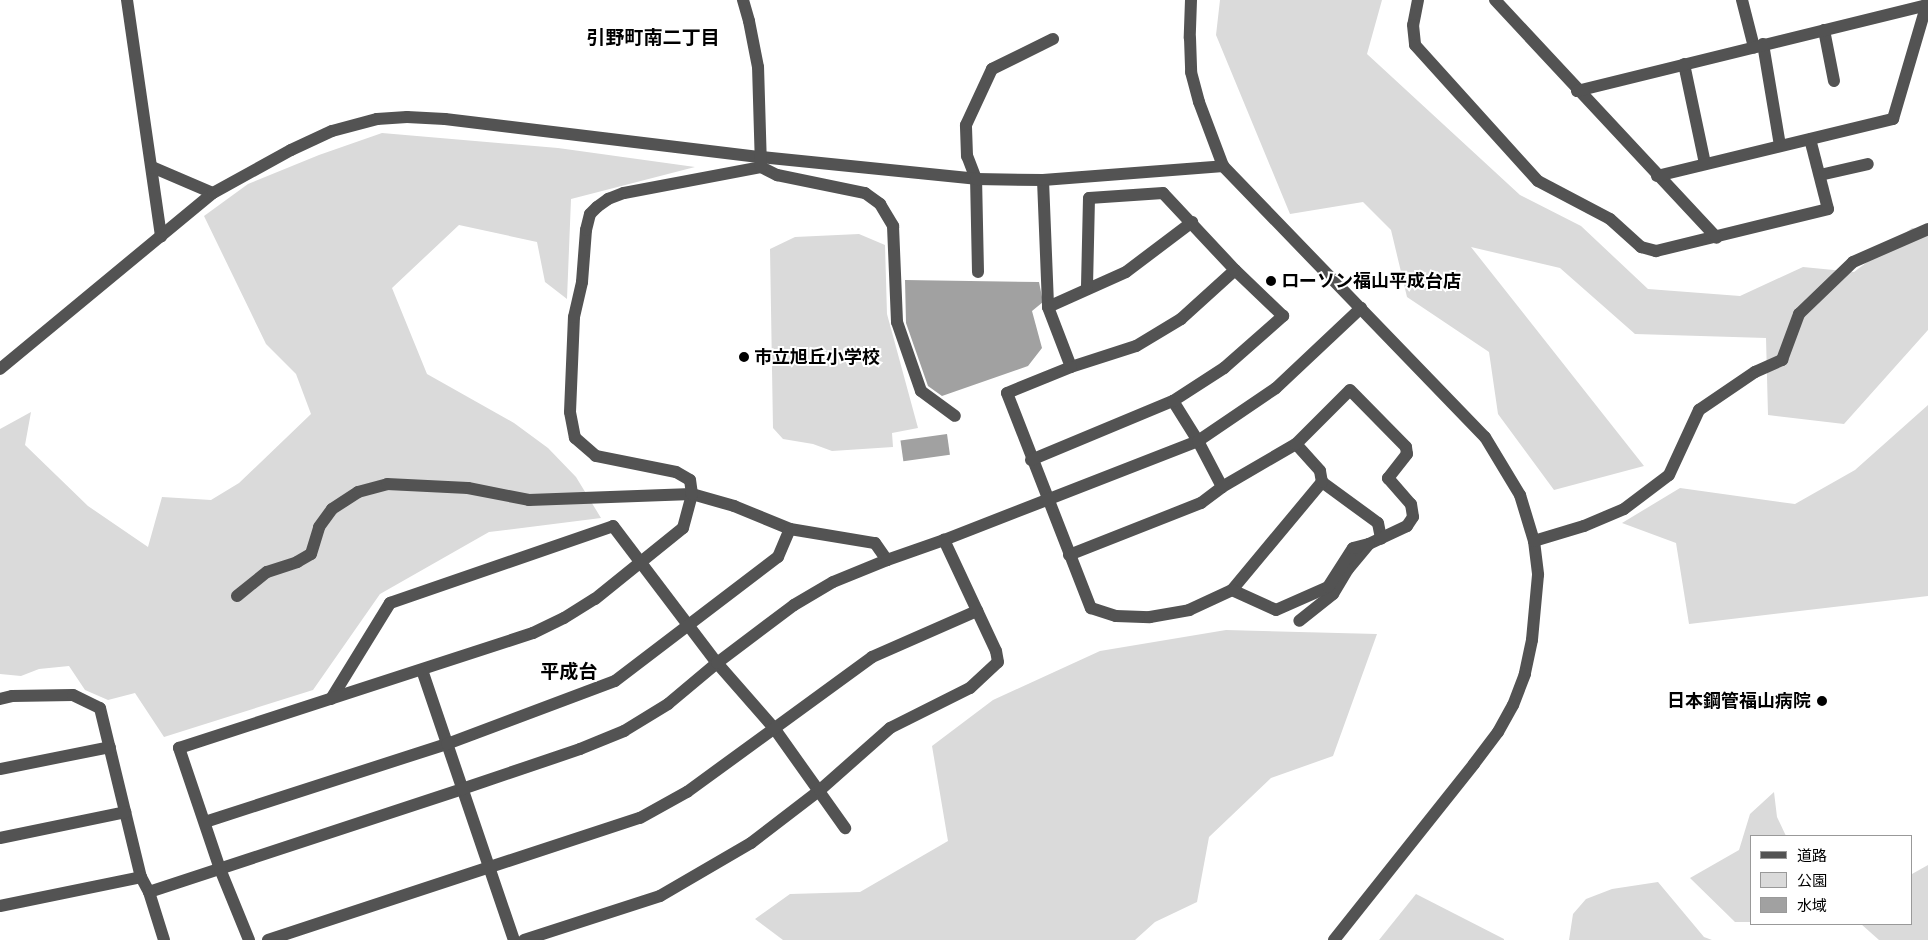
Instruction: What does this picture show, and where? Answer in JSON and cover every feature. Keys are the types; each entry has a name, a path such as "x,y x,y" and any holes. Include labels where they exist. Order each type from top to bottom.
{"street":[{"path":"127,0 161,237"},
{"path":"743,0 750,21 758,67 761,162 777,175 865,194 880,204 893,226 897,322 922,391 956,416"},
{"path":"1191,0 1191,72 1223,166 1485,437 1520,494 1534,541 1538,575 1532,640 1525,674 1513,705 1498,732 1474,764 1334,940"},
{"path":"1418,0 1413,25 1415,45 1538,181 1610,219 1641,247 1656,252 1828,209 1810,139"},
{"path":"1495,0 1577,91 1717,238"},
{"path":"1742,0 1759,46 1780,146"},
{"path":"1577,91 1927,3 1924,26 1893,119 1657,176"},
{"path":"1824,30 1834,81"},
{"path":"978,272 976,179 967,156 966,125 992,69 1053,38"},
{"path":"1684,64 1705,164"},
{"path":"0,370 213,193 291,150 332,131 377,119 407,117 444,119 761,162 976,179 1043,180 1223,166"},
{"path":"249,940 220,869 179,748 533,633 564,618 595,599 683,528 692,494 690,480 676,472 596,456 575,438 570,412 574,317 582,282 586,230 590,214 608,199 624,193 761,162"},
{"path":"1820,176 1868,164"},
{"path":"152,167 213,193"},
{"path":"1043,180 1048,307 1072,367"},
{"path":"1032,460 1173,401 1224,368 1283,316 1234,270 1192,222 1163,193 1089,198 1087,289"},
{"path":"1048,307 1126,272 1192,222"},
{"path":"1534,541 1584,526 1624,509 1669,475 1700,410 1755,372 1782,360 1799,314 1853,262 1928,229"},
{"path":"1234,270 1181,319 1136,346 1072,367 1007,393 1047,500 1091,608 1116,616 1150,617 1189,610 1232,590 1322,482"},
{"path":"149,892 462,790 580,749 624,731 668,704 717,663 794,606 833,582 1198,441 1276,388 1361,308"},
{"path":"1070,555 1201,503 1222,487 1296,444 1350,390 1406,447 1407,454 1388,478 1411,504 1413,517 1407,526 1381,539 1353,548 1328,587 1276,610 1232,590"},
{"path":"1173,401 1198,441 1222,487"},
{"path":"1296,444 1320,471 1322,482 1378,523 1381,539"},
{"path":"237,596 267,572 297,562 311,554 319,526 332,510 358,492 387,484 468,488 529,500 692,494 734,506 790,529 875,543 886,560"},
{"path":"331,699 390,604 613,526 717,663 774,728 820,790 845,828"},
{"path":"205,822 447,744 615,681 687,624 778,557 790,529"},
{"path":"524,940 660,896 751,843 820,790 890,728 970,688 998,662 996,651 944,540"},
{"path":"1300,621 1333,594 1348,569 1368,544"},
{"path":"268,940 488,866 640,818 687,792 872,657 977,611"},
{"path":"422,670 514,940"},
{"path":"0,699 12,696 73,695 100,708 141,877 149,892 164,940"},
{"path":"0,769 110,747"},
{"path":"0,838 125,812"},
{"path":"0,906 141,877"}],"green space":[{"path":"1220,0 1382,0 1367,54 1520,195 1581,226 1648,289 1740,296 1803,267 1854,272 1912,228 1928,230 1928,330 1844,424 1768,415 1766,338 1635,334 1560,268 1471,247 1644,466 1554,490 1498,414 1489,352 1407,297 1391,230 1363,202 1290,214 1216,35"},
{"path":"382,133 558,148 695,167 571,199 567,299 545,282 537,242 459,225 392,288 427,374 514,423 548,448 576,477 601,518 489,532 380,594 313,690 164,737 135,693 108,700 85,690 69,666 39,669 21,676 0,674 0,429 31,412 25,445 88,506 148,547 162,497 211,500 239,483 311,414 296,374 266,344 204,216 248,184 319,155"},
{"path":"859,234 885,245 887,314 918,428 892,433 893,447 832,451 813,444 783,439 773,428 770,249 795,237"},
{"path":"1928,405 1928,596 1689,624 1676,543 1622,523 1680,488 1795,504 1855,470"},
{"path":"1226,630 1377,634 1333,756 1271,778 1209,837 1197,902 1155,922 1135,940 783,940 755,919 790,894 860,892 948,841 932,746 993,700 1100,651"},
{"path":"1774,792 1777,817 1786,835 1750,835 1750,922 1735,922 1690,878 1739,850 1750,814"},
{"path":"1928,865 1928,940 1879,940 1862,925 1913,925 1913,873"},
{"path":"1658,882 1704,937 1712,940 1569,940 1573,914 1586,899 1612,889"},
{"path":"1416,894 1504,939 1504,940 1379,940"}],"water":[{"path":"905,280 1039,282 1043,302 1032,311 1042,348 1028,366 942,396 928,386 906,323"},
{"path":"947,434 950,455 903,461 900,441"}],"place":[{"name":"ローソン福山平成台店","path":"1271,281"},
{"name":"市立旭丘小学校","path":"744,357"},
{"name":"日本鋼管福山病院","path":"1822,701"}],"district":[{"name":"引野町南二丁目","path":"653,38"},
{"name":"平成台","path":"569,672"}]}
